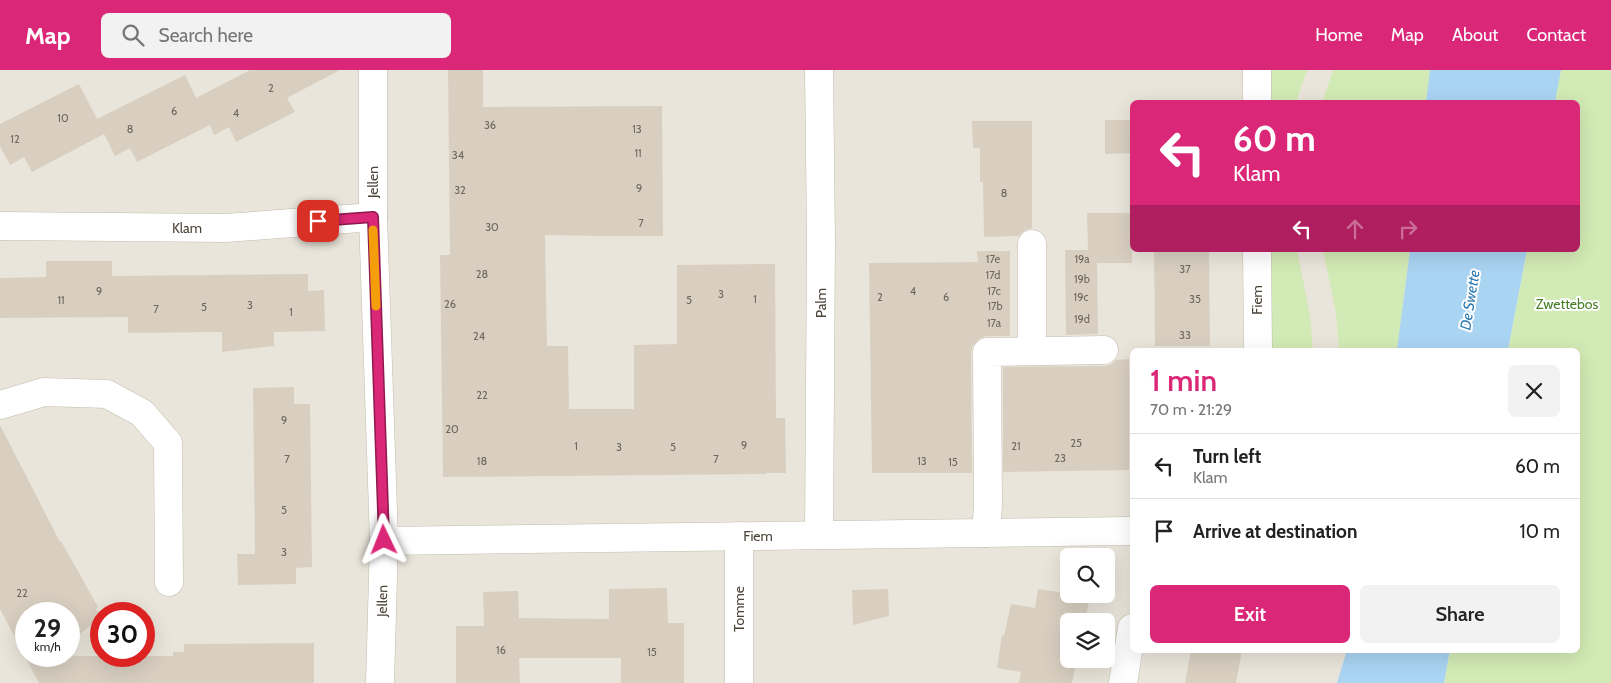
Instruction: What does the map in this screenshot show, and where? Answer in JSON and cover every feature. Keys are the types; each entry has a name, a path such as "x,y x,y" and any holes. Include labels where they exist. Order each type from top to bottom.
{"street":[{"name":"Jellen","path":"373,70 373,217 384,540 380,683"},
{"name":"Palm","path":"818,535 820,504 821,250 819,70"},
{"path":"1257,70 1257,100"},
{"name":"Klam","path":"0,226 226,228 373,217"},
{"path":"1032,244 1032,352"},
{"name":"Fiem","path":"1257,252 1258,348"},
{"path":"986,533 988,505 987,352 1104,350"},
{"path":"0,405 44,392 107,394 142,413 168,443 169,582"},
{"name":"Fiem","path":"384,540 1130,531"},
{"name":"Tomme","path":"738,536 738,683"},
{"path":"1123,683 1130,640"}],"shaded area":[{"path":"0,70 1454,70 1450,100 1130,100 1130,252 1430,252 1417,348 1130,348 1130,653 1367,653 1359,683 0,683"}],"green space":[{"path":"1269,70 1307,70 1297,100 1269,100"},
{"path":"1333,70 1430,70 1426,100 1323,100"},
{"name":"Zwettebos","path":"1552,70 1611,70 1611,683 1444,683 1449,653 1580,653 1580,348 1508,348 1527,252 1580,252 1580,100 1548,100"},
{"path":"1269,252 1297,252 1310,316 1313,348 1269,348"},
{"path":"1323,252 1410,252 1397,348 1339,348 1336,313"}],"water":[{"path":"1430,70 1561,70 1555,100 1426,100"},
{"name":"De Swette","path":"1410,252 1527,252 1508,348 1397,348"},
{"path":"1346,653 1449,653 1444,683 1337,683"}],"building":[{"path":"250,70 340,70 287,98 295,112 236,142 229,127 214,135 210,125 137,162 130,148 115,156 104,134 32,172 24,157 10,165 0,146 0,124 79,84 97,119 185,75 196,98"},
{"path":"448,70 483,70 483,107 662,106 663,236 545,235 547,346 568,346 569,409 634,409 634,345 677,344 677,265 775,264 776,418 785,418 786,473 443,477 440,255 450,255"},
{"path":"1105,120 1130,120 1130,153 1105,154"},
{"path":"972,121 1032,121 1032,228 1025,230 1019,236 984,237 983,182 980,182 980,148 973,148"},
{"path":"1087,213 1130,213 1130,252 1132,252 1132,263 1097,263 1098,334 1066,335 1065,250 1088,250"},
{"path":"977,251 1010,251 1010,336 986,336 979,339 973,345 971,352 972,473 872,473 869,263 978,262"},
{"path":"1154,252 1209,252 1210,346 1155,346"},
{"path":"46,261 112,261 112,276 308,274 308,291 324,290 325,331 274,332 274,346 222,352 222,332 128,333 128,317 0,318 0,278 46,277"},
{"path":"1129,359 1129,470 1003,472 1003,367 1104,366 1112,364 1116,360"},
{"path":"294,387 294,404 310,404 312,567 296,568 296,584 238,585 237,554 255,554 253,388"},
{"path":"0,425 60,542 95,602 90,602 90,626 80,634 80,602 15,602 15,637 0,609"},
{"path":"667,588 668,623 684,623 684,683 621,683 621,658 519,658 520,683 456,683 456,626 484,626 483,592 518,591 519,618 609,619 609,589"},
{"path":"888,589 889,616 853,625 852,590"},
{"path":"1038,589 1060,592 1060,603 1089,603 1087,613 1060,613 1060,668 1075,668 1072,683 1019,683 1021,672 997,668 1002,635 1004,636 1011,604 1035,608"},
{"path":"314,643 314,683 39,683 31,667 80,667 80,656 90,656 90,667 155,667 155,656 173,656 173,652 184,652 184,644"},
{"path":"1190,653 1241,653 1236,683 1185,683"}],"slow traffic":[{"path":"373,230 376,306"}],"route":[{"path":"318,221 373,217 384,540"}]}
